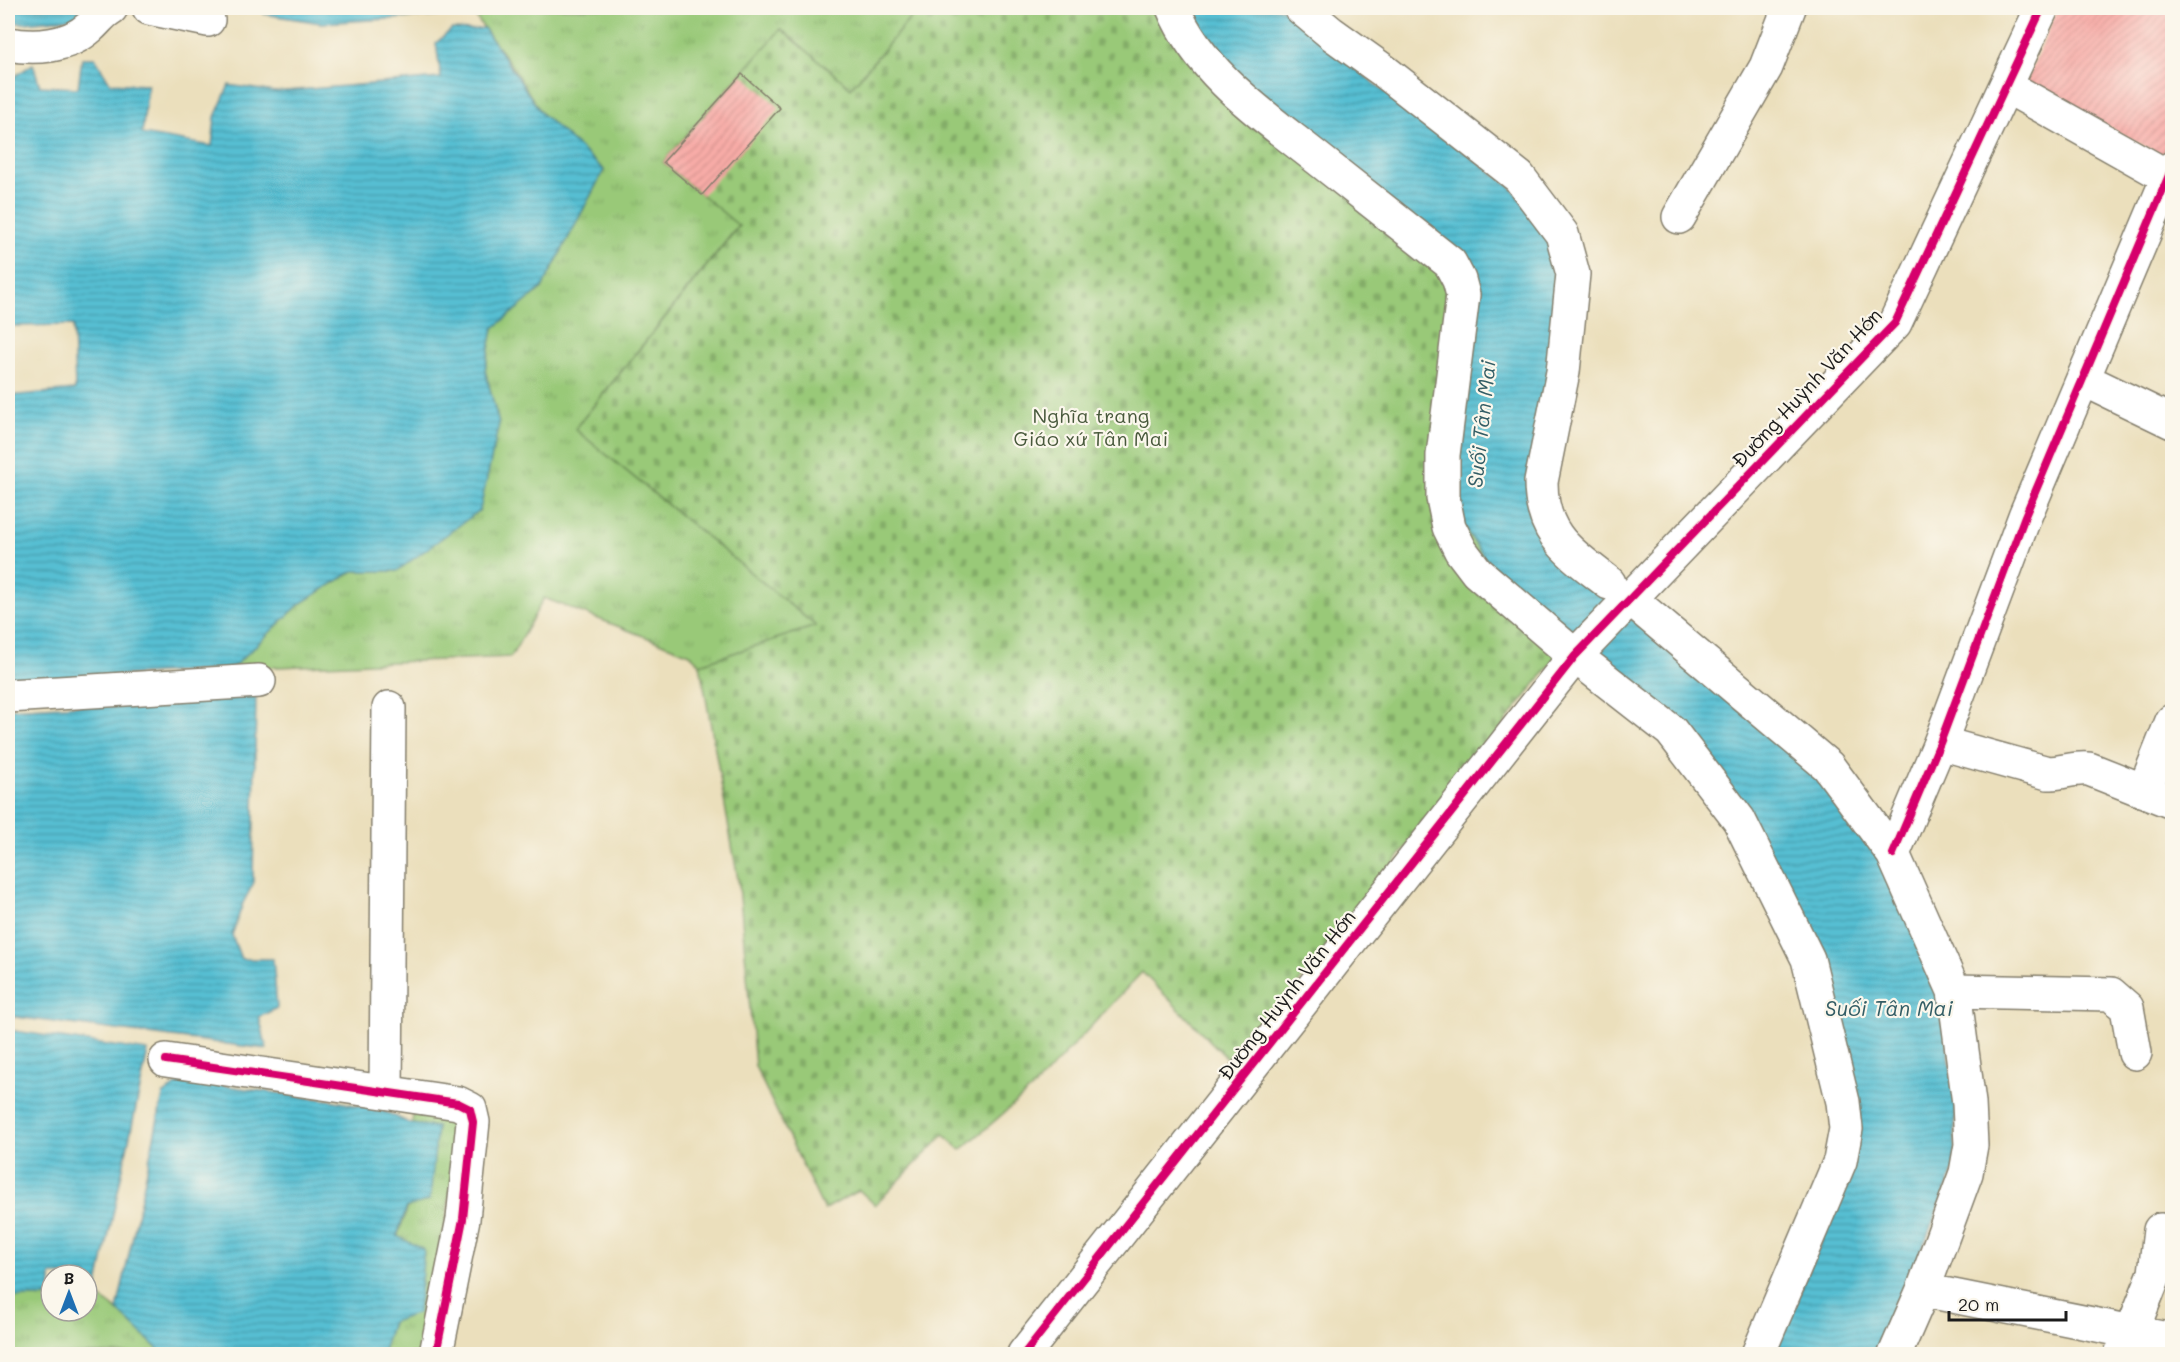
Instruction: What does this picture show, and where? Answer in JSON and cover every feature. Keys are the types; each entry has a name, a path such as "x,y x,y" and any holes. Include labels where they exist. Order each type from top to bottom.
{"street":[{"path":"8,44 33,47 68,41 89,28 102,13 111,8"},
{"path":"149,8 208,20"},
{"path":"1173,8 1181,28 1198,51 1251,105 1450,263 1459,280 1463,295 1443,455 1443,498 1449,527 1461,551 1476,572 1575,656 1671,731 1739,820 1808,959 1844,1102 1846,1129 1840,1161 1758,1354"},
{"path":"1301,8 1519,177 1562,234 1573,274 1563,372 1541,482 1541,498 1546,520 1558,540 1828,766 1893,854 1953,991 1969,1103 1971,1145 1966,1173 1923,1290 1895,1354"},
{"path":"1679,217 1766,66 1789,8"},
{"name":"Đường Huỳnh Văn Hớn","path":"1024,1354 1575,656 1619,591 1895,323 2042,8"},
{"path":"1893,854 1940,743 2025,516 2170,172 2006,86"},
{"path":"2083,379 2172,422"},
{"path":"8,696 259,681"},
{"path":"386,1092 389,708"},
{"path":"1940,743 2048,773 2060,773 2077,767 2089,769 2158,796 2172,721"},
{"path":"1953,991 2111,994 2127,1008 2135,1053"},
{"path":"166,1060 458,1103 470,1109 474,1122 463,1219 436,1354"},
{"path":"2127,1343 2155,1273 2160,1230"},
{"path":"1923,1290 2127,1343 2172,1340"}],"green space":[{"path":"469,8 919,8 851,88 781,29 702,195 739,225 575,429 816,626 700,664 690,654 544,598 511,657 231,669 301,603 353,571 397,571 499,424 485,370 493,328 542,288 604,170 542,114 509,62"},
{"name":"Nghĩa trang Giáo xứ Tân Mai","path":"919,8 1160,8 1438,271 1450,292 1442,375 1556,658 1234,1065 1142,972 1034,1087 961,1150 944,1135 875,1205 859,1190 824,1210 755,1066 739,885 700,664 816,626 575,429 739,226 663,162 781,29 851,88"},
{"path":"415,1110 451,1114 460,1134 428,1324 419,1354 382,1354 392,1322 397,1237 437,1127 411,1124"},
{"path":"99,1296 117,1310 163,1354 8,1354 8,1297 39,1297 39,1323 99,1323"}],"water":[{"path":"8,8 86,8 75,18 24,23 8,22"},
{"path":"264,8 443,8 438,16 321,23 264,14"},
{"name":"Suối Tân Mai","path":"1188,8 1281,8 1328,48 1512,188 1550,242 1559,276 1550,368 1528,475 1608,599 1817,775 1882,860 1940,993 1956,1103 1954,1169 1880,1354 1773,1354 1853,1167 1821,953 1596,654 1487,562 1461,522 1457,456 1476,310 1279,110 1228,65 1212,46"},
{"path":"484,28 542,114 604,170 542,288 493,329 485,370 499,424 480,510 397,571 353,571 301,603 231,669 8,682 8,396 75,390 73,325 8,326 8,81 33,64 40,86 78,88 82,58 95,58 110,83 148,85 142,134 212,146 215,117 229,85 274,92 441,78 436,43 452,29"},
{"path":"256,695 253,884 243,903 232,935 241,959 273,959 277,1008 259,1017 267,1049 8,1016 8,709"},
{"path":"8,1030 148,1051 99,1280 99,1263 39,1263 39,1297 8,1297"},
{"path":"183,1080 335,1101 384,1111 411,1124 437,1127 430,1200 407,1207 397,1236 424,1250 418,1313 392,1322 382,1354 163,1354 117,1310 163,1095"}],"building":[{"path":"2058,8 2172,8 2172,136 2163,156 2025,83"},
{"path":"742,74 780,108 702,195 663,162"}],"cycle path":[{"path":"1024,1354 1575,656 1895,323 2042,8"},
{"path":"1893,854 1940,743 2025,516 2172,168"},
{"path":"166,1060 458,1103 470,1109 473,1122 463,1219 436,1354"}]}
